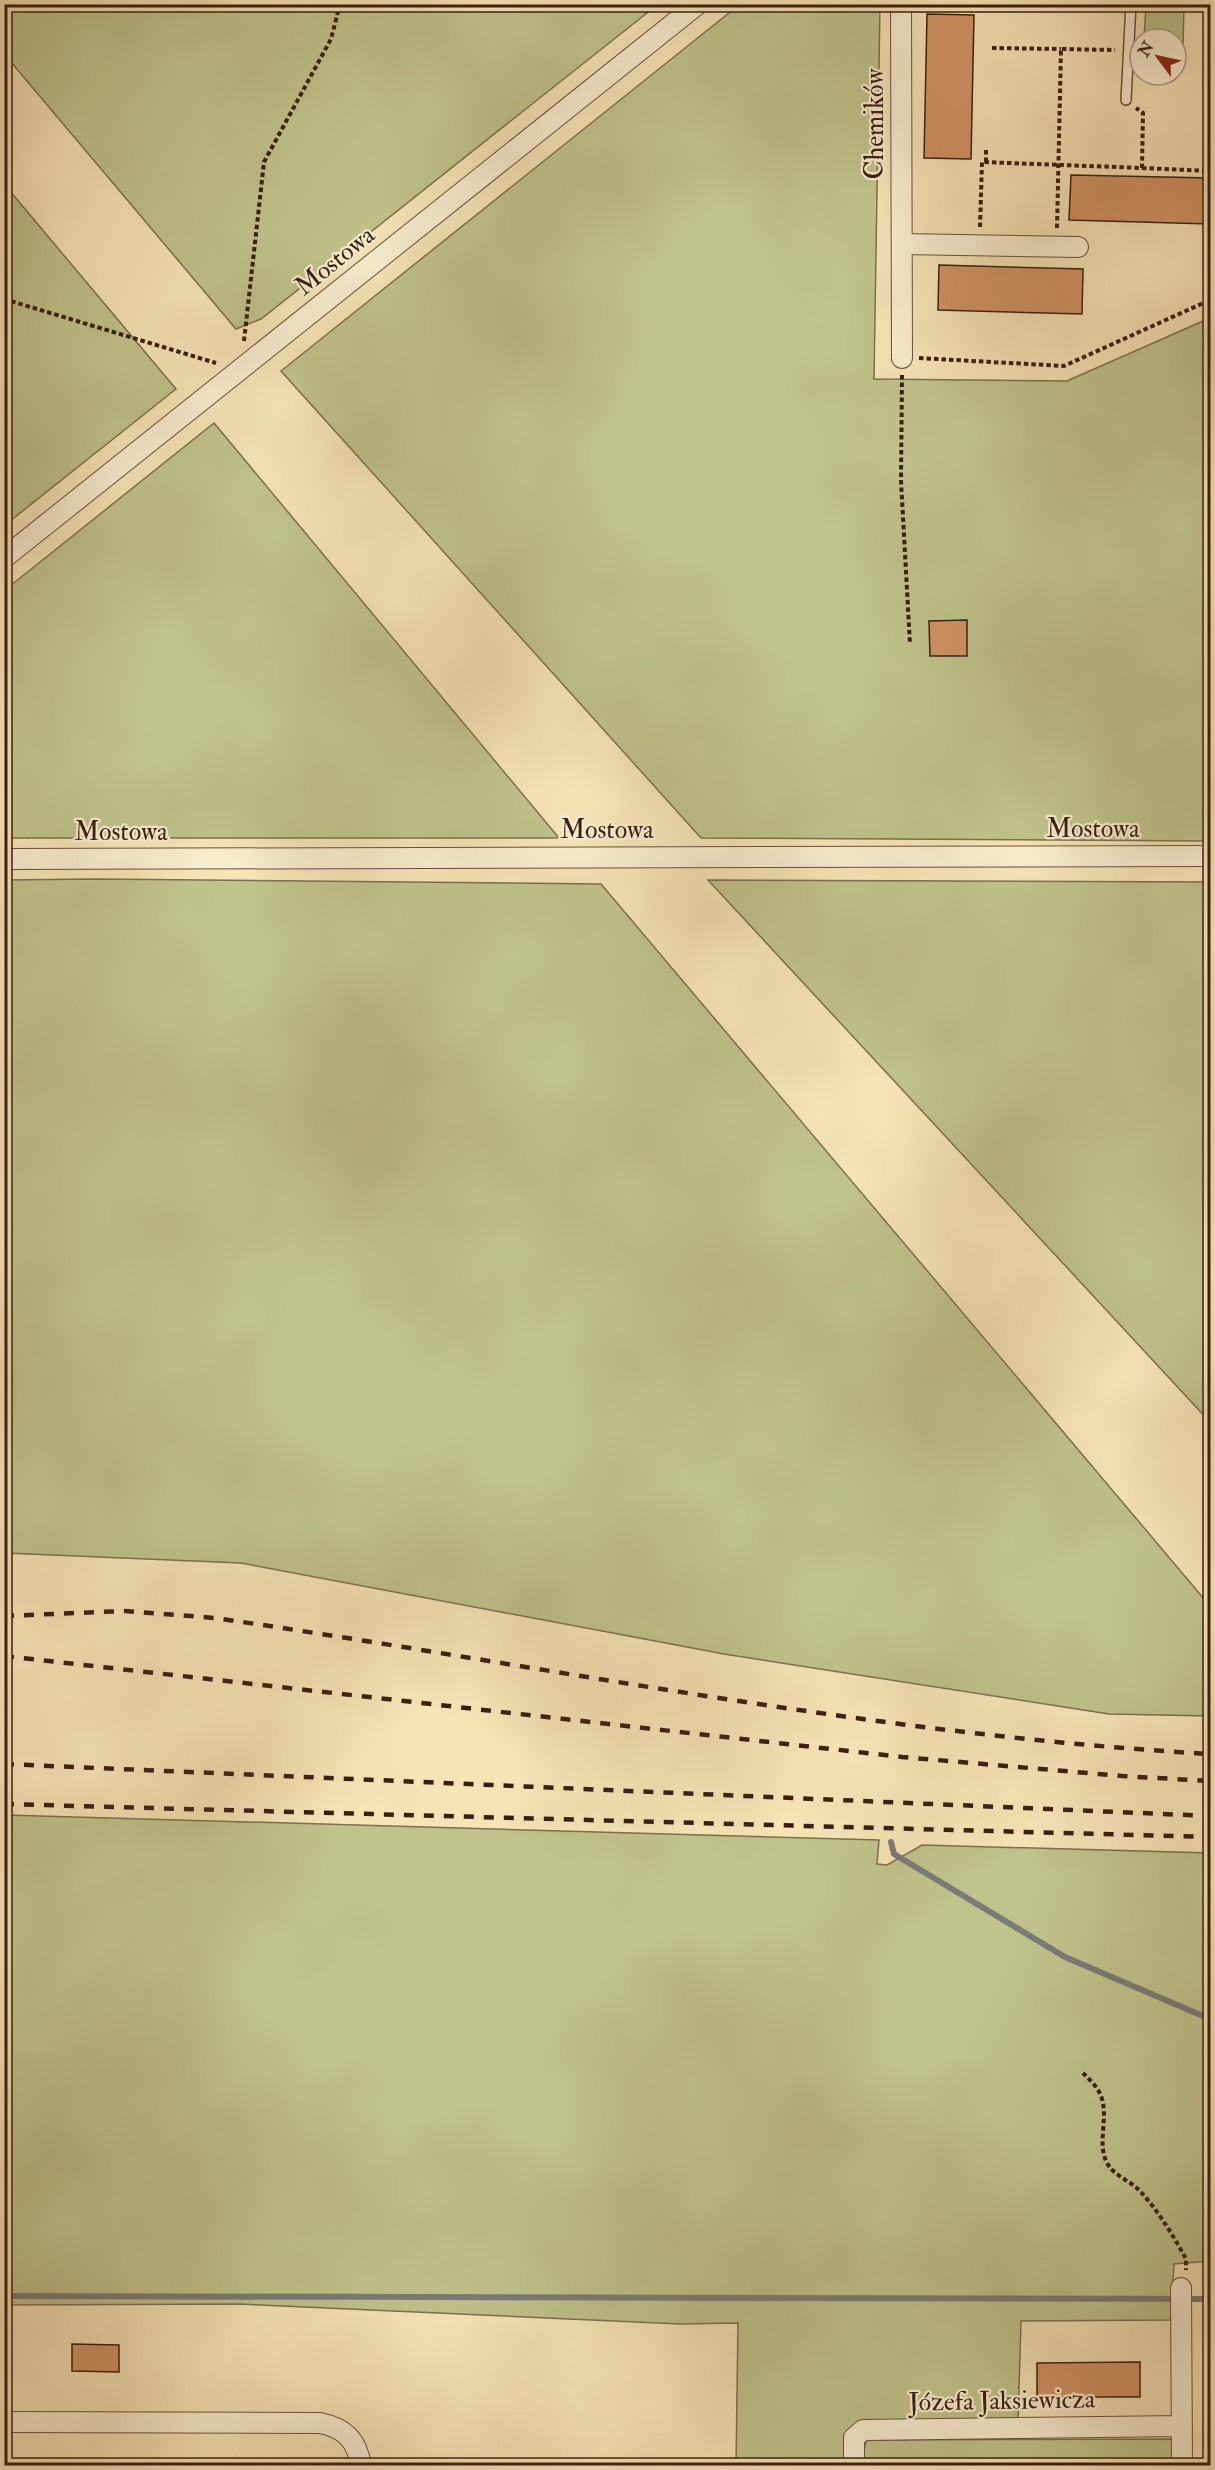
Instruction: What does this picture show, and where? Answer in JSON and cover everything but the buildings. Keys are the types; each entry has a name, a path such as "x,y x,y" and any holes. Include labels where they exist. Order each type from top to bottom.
{"street":[{"name":"Mostowa","path":"4,558 698,4"},
{"name":"Chemików","path":"901,4 902,358"},
{"path":"902,244 1078,247"},
{"name":"Mostowa","path":"4,859 1210,856"},
{"path":"1181,2297 1182,2466"},
{"path":"4,2422 320,2423 336,2426 349,2435 358,2448 361,2466"},
{"name":"Józefa Jaksiewicza","path":"854,2466 854,2438 863,2430 1182,2426"}],"lane":[{"path":"1130,27 1131,4"},
{"path":"1126,100 1128,67"}],"path":[{"path":"4,299 241,371 264,162 331,39 340,4"},
{"path":"992,48 1128,50"},
{"path":"1057,246 1061,49"},
{"path":"1126,100 1143,113 1142,168"},
{"path":"986,147 986,162"},
{"path":"979,246 982,162 1210,171"},
{"path":"910,644 901,481 902,358 1065,366 1210,300"},
{"path":"1083,2073 1097,2088 1102,2099 1103,2151 1107,2164 1117,2175 1137,2188 1186,2259 1181,2297"}],"green space":[{"path":"4,5 657,5 261,319 236,329 5,55"},
{"path":"739,5 880,5 874,379 1067,381 1210,318 1210,841 701,838 281,371"},
{"path":"1146,5 1184,5 1184,27 1145,27"},
{"path":"4,184 176,389 5,525 4,525"},
{"path":"214,423 559,838 5,838 5,590"},
{"path":"5,880 601,884 1210,1606 1210,1716 1109,1714 724,1654 241,1563 5,1553"},
{"path":"708,880 1210,882 1210,1422"},
{"path":"5,1815 879,1840 877,1864 887,1865 922,1845 1210,1853 1210,2261 1174,2264 1171,2320 1021,2321 1018,2421 859,2422 847,2465 736,2465 738,2323 680,2324 239,2304 5,2305"},
{"path":"1172,2439 1172,2465 861,2466 866,2440"}],"waterway":[{"path":"891,1842 894,1854 1065,1957 1210,2019"},
{"path":"4,2296 1210,2299"}],"railway":[{"path":"4,1616 125,1611 215,1618 836,1715 1085,1745 1210,1754"},
{"path":"4,1656 902,1757 1122,1776 1210,1781"},
{"path":"4,1764 1210,1816"},
{"path":"4,1804 1210,1837"}]}
